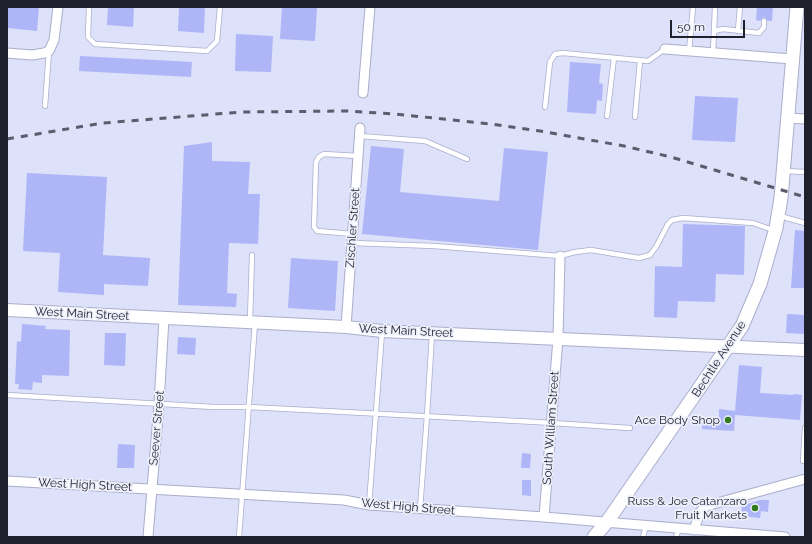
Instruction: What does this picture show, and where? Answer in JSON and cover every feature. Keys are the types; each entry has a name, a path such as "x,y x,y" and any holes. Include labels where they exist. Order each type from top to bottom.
{"main road":[{"name":"Bechtle Avenue","path":"594,537 607,522 729,346 742,326 760,284 778,216 797,7"}],"street":[{"path":"7,54 32,55 44,54 49,51 54,40 58,7"},
{"path":"363,93 370,7"},
{"path":"665,49 792,59"},
{"path":"788,118 805,119"},
{"name":"Zischler Street","path":"346,327 360,132"},
{"name":"South William Street","path":"544,517 558,338 560,256"},
{"name":"West Main Street","path":"7,310 346,327 382,331 805,350"},
{"name":"Seever Street","path":"148,537 159,404 164,318"},
{"path":"694,530 700,512 706,506 805,479"},
{"name":"West High Street","path":"7,481 344,500 369,505 607,522 646,526 677,533 694,530 756,536 785,537"}],"lane":[{"path":"89,7 88,37 95,44 207,51 217,41 220,7"},
{"path":"689,51 693,7"},
{"path":"713,53 715,7"},
{"path":"738,31 740,7"},
{"path":"714,31 723,29 759,33 764,27 764,21"},
{"path":"545,107 550,62 555,54 564,53 648,61 665,49"},
{"path":"45,106 49,51"},
{"path":"608,116 614,58"},
{"path":"635,117 640,61"},
{"path":"360,132 425,141 467,159"},
{"path":"358,156 324,154 319,157 316,162 314,227 317,231 352,238 434,246 560,256 591,250 639,258 650,255 668,224 672,220 683,218 753,223 775,231"},
{"path":"783,171 805,172"},
{"path":"778,216 805,223"},
{"path":"239,537 249,407 252,323 252,255"},
{"path":"369,505 382,331"},
{"path":"420,509 432,333"},
{"path":"7,396 427,416 630,428"},
{"path":"805,428 803,461 805,461"},
{"path":"643,537 646,526"}],"building":[{"path":"7,7 39,7 37,31 7,28"},
{"path":"108,7 134,7 133,27 107,25"},
{"path":"179,7 205,7 204,33 178,31"},
{"path":"282,7 317,7 315,41 280,39"},
{"path":"757,7 773,7 772,21 768,21 764,17 760,21 756,20"},
{"path":"236,34 273,36 271,72 235,71"},
{"path":"80,56 192,62 191,77 79,71"},
{"path":"570,62 601,64 599,83 603,84 602,101 597,100 596,114 567,112"},
{"path":"695,96 738,98 735,142 692,140"},
{"path":"212,142 212,161 250,162 248,194 260,194 258,244 229,243 227,293 237,294 236,307 178,305 184,146"},
{"path":"371,146 404,149 400,192 499,201 504,148 548,152 538,250 362,234"},
{"path":"27,173 107,177 103,255 150,258 148,286 104,284 104,295 58,292 60,253 23,251"},
{"path":"683,224 745,226 744,275 716,274 715,302 678,301 677,318 654,317 655,266 682,267"},
{"path":"795,230 805,231 805,288 791,288"},
{"path":"291,258 338,261 335,311 288,308"},
{"path":"787,314 804,315 805,334 786,333"},
{"path":"22,324 46,326 45,329 70,330 69,376 42,375 42,383 33,382 32,390 18,389 19,384 15,384 17,341 21,342"},
{"path":"105,333 126,333 125,366 104,365"},
{"path":"178,337 196,338 195,355 177,354"},
{"path":"739,365 762,367 760,393 802,395 800,420 735,415 734,431 702,429 702,418 719,419 719,409 735,411"},
{"path":"118,444 135,445 134,468 117,468"},
{"path":"522,453 531,454 530,468 521,468"},
{"path":"522,480 531,480 531,496 522,495"},
{"path":"760,500 769,500 768,512 761,511 760,518 741,516 742,506"}],"railway":[{"path":"7,139 103,123 242,112 347,111 395,114 491,124 624,146 671,157 805,197"}],"place":[{"name":"Ace Body Shop","path":"728,420"},
{"name":"Russ & Joe Catanzaro Fruit Markets","path":"755,508"}]}
